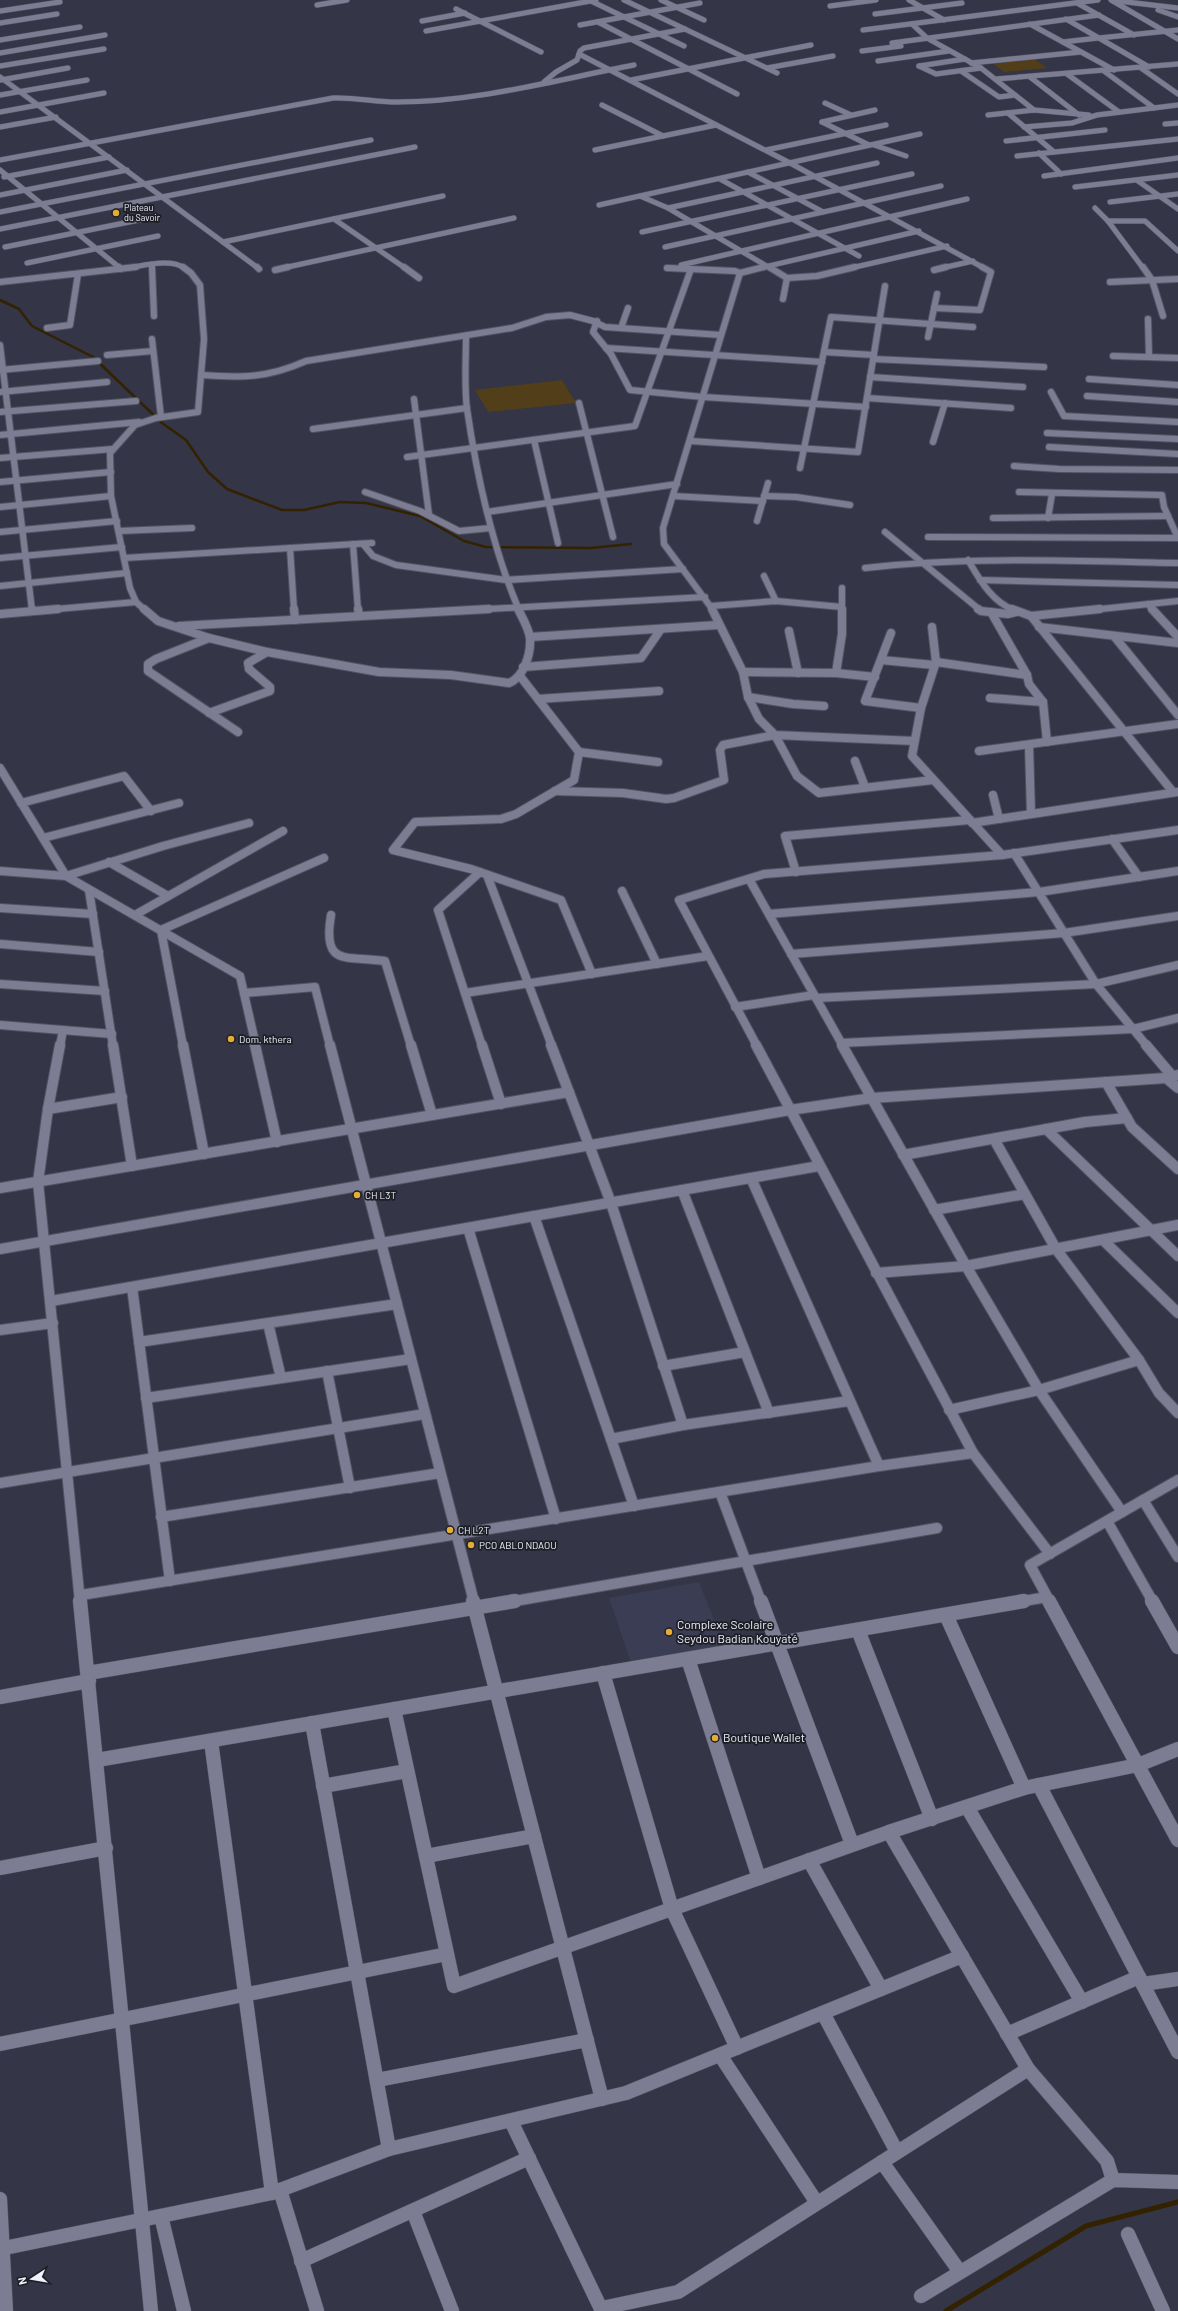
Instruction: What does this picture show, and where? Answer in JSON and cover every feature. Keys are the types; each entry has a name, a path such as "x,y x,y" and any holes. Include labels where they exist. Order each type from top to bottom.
{"street":[{"path":"317,5 347,0"},
{"path":"553,0 564,6"},
{"path":"426,31 594,0 624,17 684,46"},
{"path":"624,0 777,73"},
{"path":"661,0 704,20"},
{"path":"830,6 876,0"},
{"path":"909,0 944,20"},
{"path":"863,30 1098,0"},
{"path":"1110,0 1178,8"},
{"path":"1110,0 1178,39"},
{"path":"1149,5 1151,0"},
{"path":"0,11 60,2"},
{"path":"875,14 960,2 967,7"},
{"path":"580,25 700,3"},
{"path":"1078,3 1134,35"},
{"path":"1149,5 1178,17"},
{"path":"456,9 541,52"},
{"path":"972,11 982,20"},
{"path":"422,21 465,13"},
{"path":"892,43 1099,15"},
{"path":"0,23 57,17 0,29"},
{"path":"1066,19 1149,67"},
{"path":"598,22 737,94"},
{"path":"912,24 927,38 981,68 1034,110"},
{"path":"987,24 993,29"},
{"path":"1030,24 1114,70"},
{"path":"0,40 80,27"},
{"path":"544,82 556,72 577,60 580,50 584,48 685,29"},
{"path":"1062,42 1178,30"},
{"path":"0,53 105,35"},
{"path":"862,51 933,41"},
{"path":"631,80 811,45"},
{"path":"0,66 104,49"},
{"path":"878,61 949,50"},
{"path":"971,62 1081,52"},
{"path":"579,54 840,189 947,246 991,272 986,286 982,309 934,308"},
{"path":"767,68 833,56"},
{"path":"965,59 919,66 936,74 981,68"},
{"path":"996,79 1178,64"},
{"path":"0,160 333,98 353,97 396,102 471,96 634,65"},
{"path":"1170,65 1178,70"},
{"path":"1,79 68,68"},
{"path":"1141,68 1178,94"},
{"path":"961,71 999,97 1015,95"},
{"path":"1104,71 1154,108"},
{"path":"1067,74 1119,112"},
{"path":"1030,77 1084,119"},
{"path":"1,79 40,105 258,269"},
{"path":"0,95 87,80"},
{"path":"0,112 104,93"},
{"path":"825,103 851,115"},
{"path":"602,105 663,136"},
{"path":"1024,126 1072,123 1097,115 1178,105"},
{"path":"875,110 822,122 871,145 906,156"},
{"path":"988,115 1034,110 1097,115"},
{"path":"1008,113 1054,152"},
{"path":"0,127 56,117"},
{"path":"1165,124 1178,123"},
{"path":"595,150 716,125"},
{"path":"766,150 886,125"},
{"path":"1006,141 1106,130"},
{"path":"599,205 920,134"},
{"path":"1017,156 1178,139"},
{"path":"0,212 371,140"},
{"path":"0,229 415,147"},
{"path":"1039,154 1061,174"},
{"path":"0,177 109,157"},
{"path":"1044,176 1178,158"},
{"path":"668,208 877,163"},
{"path":"1125,166 1148,179"},
{"path":"0,170 121,269"},
{"path":"0,195 127,170"},
{"path":"748,172 823,212"},
{"path":"642,232 912,174"},
{"path":"1076,187 1138,181 1178,175"},
{"path":"720,179 859,256"},
{"path":"1138,181 1161,195 1178,209"},
{"path":"665,247 941,186"},
{"path":"1110,202 1178,194"},
{"path":"223,242 443,196"},
{"path":"640,196 668,208 692,221 787,278 816,276 947,246"},
{"path":"681,265 967,199"},
{"path":"1095,208 1108,221 1152,280 1163,316"},
{"path":"5,247 149,218"},
{"path":"275,270 514,218"},
{"path":"334,219 419,278"},
{"path":"1108,221 1145,221 1178,251"},
{"path":"667,268 735,271 740,273 919,231"},
{"path":"27,263 158,236"},
{"path":"934,270 973,261"},
{"path":"152,264 154,316"},
{"path":"0,282 121,269 152,264 178,264 191,272 200,285 204,340 198,412 161,417 143,422 130,428 110,453 112,496 127,573 136,602 158,621 209,638 266,652 379,672 451,675 509,683 520,676 528,657 530,636 506,580 487,512 467,408 466,336"},
{"path":"407,457 635,426 691,269"},
{"path":"740,273 663,528 664,544 711,606 718,625 743,672 748,697 759,719 775,735 798,779 808,788 819,793 933,780"},
{"path":"47,328 70,325 78,274"},
{"path":"783,299 787,278"},
{"path":"1110,282 1178,279"},
{"path":"690,441 858,452 885,286"},
{"path":"928,338 937,294"},
{"path":"621,328 628,308"},
{"path":"201,375 236,378 276,373 306,361 512,328 544,316 576,316 597,322 605,327 721,335"},
{"path":"800,468 831,317 973,327"},
{"path":"1148,319 1149,357"},
{"path":"597,322 593,332 606,348 630,390 703,397 866,407"},
{"path":"152,339 161,417"},
{"path":"0,345 3,391 11,434 32,611"},
{"path":"606,348 822,362"},
{"path":"107,355 153,351"},
{"path":"824,352 874,357 1044,367"},
{"path":"1113,356 1178,358"},
{"path":"2,370 98,361"},
{"path":"870,377 1023,387"},
{"path":"1089,379 1178,385"},
{"path":"3,391 107,382"},
{"path":"1051,392 1064,416 1178,422"},
{"path":"1087,396 1178,402"},
{"path":"867,398 1012,408"},
{"path":"414,399 429,515"},
{"path":"0,412 136,401"},
{"path":"579,403 613,537"},
{"path":"933,442 945,404"},
{"path":"313,429 467,408"},
{"path":"0,435 143,422"},
{"path":"1047,432 1178,439"},
{"path":"534,440 558,543"},
{"path":"1048,447 1178,454"},
{"path":"0,458 113,448"},
{"path":"1014,466 1058,469 1178,470"},
{"path":"0,482 111,472"},
{"path":"757,521 768,483"},
{"path":"487,512 677,484"},
{"path":"365,492 396,501 429,515 460,531 491,528"},
{"path":"928,537 1178,538 1168,516 1162,495 1052,494 1019,492"},
{"path":"1048,518 1052,494"},
{"path":"0,507 112,496"},
{"path":"673,496 763,499 796,497 850,505"},
{"path":"993,518 1168,516"},
{"path":"0,532 117,521"},
{"path":"119,531 192,528"},
{"path":"885,532 981,611 1008,614 1018,611"},
{"path":"124,558 372,543"},
{"path":"353,544 359,616"},
{"path":"363,544 373,557 382,560 413,567 483,574 506,580 683,569"},
{"path":"0,558 122,547"},
{"path":"290,548 295,620"},
{"path":"968,560 980,580 1001,605 1031,616 1178,601"},
{"path":"865,568 920,561 968,560 1178,563"},
{"path":"0,586 127,573"},
{"path":"764,576 776,601"},
{"path":"980,580 1178,586"},
{"path":"836,673 842,634 842,588"},
{"path":"173,626 705,597"},
{"path":"711,606 776,601 842,607"},
{"path":"0,614 136,602"},
{"path":"1148,604 1178,637"},
{"path":"991,612 1027,675 1029,684 1043,702 1047,742"},
{"path":"1031,616 1124,732 1176,792"},
{"path":"530,636 718,625"},
{"path":"932,627 935,664 921,708 912,756 1002,855"},
{"path":"1039,627 1178,643"},
{"path":"524,667 633,660 641,658 661,628"},
{"path":"789,631 798,673"},
{"path":"891,633 865,701 921,708"},
{"path":"1114,636 1178,715"},
{"path":"209,638 156,659 148,664 148,671 238,732"},
{"path":"209,713 270,691 270,687 249,669 248,663 266,652"},
{"path":"881,660 935,664 1027,675"},
{"path":"743,672 836,673 874,677"},
{"path":"520,676 579,752 658,762"},
{"path":"538,699 659,691"},
{"path":"748,697 793,704 824,706"},
{"path":"990,698 1043,702"},
{"path":"979,752 1178,724"},
{"path":"555,791 623,793 674,798 724,780 720,750 723,745 775,735 914,741"},
{"path":"1029,745 1030,814"},
{"path":"579,752 574,780 516,814 501,819 415,822 393,850 484,873 561,900 592,974"},
{"path":"855,761 865,788"},
{"path":"0,768 66,876 240,976 277,1142"},
{"path":"21,802 124,776 151,811"},
{"path":"796,872 785,836 999,819 1176,792"},
{"path":"993,795 999,819"},
{"path":"43,838 178,803"},
{"path":"0,871 66,876 109,862 249,823"},
{"path":"1050,1554 1003,1490 973,1454 679,900 764,874 1002,855 1178,830"},
{"path":"135,915 283,832"},
{"path":"1112,839 1139,877"},
{"path":"1014,853 1096,984 1172,1077 1178,1088"},
{"path":"161,930 324,858"},
{"path":"109,862 168,896"},
{"path":"769,914 1039,892 1178,871"},
{"path":"484,873 529,984 611,1203 682,1425"},
{"path":"484,873 438,910 501,1104"},
{"path":"749,879 934,1210 1039,1390 1122,1512"},
{"path":"89,890 132,1166"},
{"path":"622,891 657,964"},
{"path":"0,908 93,914"},
{"path":"332,915 328,939 334,952 352,959 385,961 432,1115"},
{"path":"791,954 1064,933 1178,916"},
{"path":"161,930 204,1154"},
{"path":"0,944 99,952"},
{"path":"465,993 708,956"},
{"path":"736,1007 815,996 1096,984 1178,964"},
{"path":"0,984 105,991"},
{"path":"244,994 315,987 602,2099"},
{"path":"841,1043 1133,1028 1178,1018"},
{"path":"0,1025 112,1034"},
{"path":"63,1030 48,1109 38,1182 69,1472 151,2311"},
{"path":"0,1249 790,1110 872,1098 1172,1077"},
{"path":"1106,1082 1132,1127 1178,1169"},
{"path":"0,1188 569,1092"},
{"path":"48,1109 122,1097"},
{"path":"904,1155 1046,1129 1127,1118"},
{"path":"1046,1129 1178,1256"},
{"path":"994,1139 1056,1249 1139,1360 1159,1393 1178,1412"},
{"path":"51,1301 820,1166"},
{"path":"751,1178 879,1466"},
{"path":"682,1190 769,1413"},
{"path":"934,1210 1025,1194"},
{"path":"534,1216 634,1506"},
{"path":"876,1273 966,1266 1178,1225"},
{"path":"468,1228 556,1518"},
{"path":"1103,1240 1178,1313"},
{"path":"132,1287 170,1581"},
{"path":"139,1342 397,1304"},
{"path":"0,1330 53,1322"},
{"path":"268,1323 280,1378"},
{"path":"663,1366 745,1352"},
{"path":"146,1398 411,1359"},
{"path":"949,1410 1039,1390 1139,1360"},
{"path":"327,1371 350,1488"},
{"path":"611,1439 682,1425 850,1401"},
{"path":"0,1483 425,1414"},
{"path":"80,1595 879,1466 973,1454"},
{"path":"161,1517 440,1473"},
{"path":"1178,1480 1030,1565 1178,1840"},
{"path":"720,1492 852,1844"},
{"path":"1143,1500 1178,1557"},
{"path":"1107,1521 1178,1646"},
{"path":"0,1697 89,1677 937,1528"},
{"path":"97,1760 1047,1597"},
{"path":"946,1614 1024,1788"},
{"path":"858,1630 932,1819"},
{"path":"688,1659 759,1878"},
{"path":"603,1673 672,1909 737,2048"},
{"path":"394,1709 454,1986 852,1844 1024,1788 1138,1765 1178,1749"},
{"path":"312,1723 389,2149"},
{"path":"211,1741 245,1994 276,2191 302,2261 317,2311"},
{"path":"323,1786 407,1771"},
{"path":"1039,1785 1178,2052"},
{"path":"967,1807 1082,2002"},
{"path":"889,1832 1028,2069 1107,2161 1113,2180"},
{"path":"426,1856 534,1836"},
{"path":"0,1868 106,1848"},
{"path":"808,1860 881,1989"},
{"path":"0,2044 447,1954"},
{"path":"1,2249 276,2191 389,2149 626,2093 962,1956"},
{"path":"1007,2034 1082,2002 1141,1980 1178,1979"},
{"path":"823,2013 897,2152"},
{"path":"377,2080 587,2040"},
{"path":"720,2055 817,2204"},
{"path":"511,2121 602,2310 678,2292 1028,2069"},
{"path":"302,2261 529,2158"},
{"path":"882,2162 960,2272"},
{"path":"921,2296 1113,2180 1178,2182"},
{"path":"0,2199 1,2249 6,2311"},
{"path":"413,2211 452,2311"},
{"path":"161,2216 184,2311"},
{"path":"1128,2234 1163,2311"}],"shaded area":[{"path":"1033,58 1047,68 1004,72 991,62"},
{"path":"562,380 576,403 488,412 475,390"},
{"name":"Complexe Scolaire Seydou Badian Kouyaté","path":"699,1582 725,1648 631,1663 609,1598"}],"waterway":[{"path":"0,300 19,309 32,326 93,357 162,423 186,440 208,472 227,489 282,510 304,510 340,502 366,503 420,516 464,541 486,547 591,548 631,544"},
{"path":"946,2311 1086,2226 1178,2202"}],"place":[{"name":"Plateau du Savoir","path":"116,213"},
{"name":"Dom. kthera","path":"231,1039"},
{"name":"CH L3T","path":"357,1195"},
{"name":"CH L2T","path":"450,1530"},
{"name":"PCO ABLO NDAOU","path":"471,1545"},
{"name":"Complexe Scolaire Seydou Badian Kouyaté","path":"669,1632"},
{"name":"Boutique Wallet","path":"715,1738"}]}
